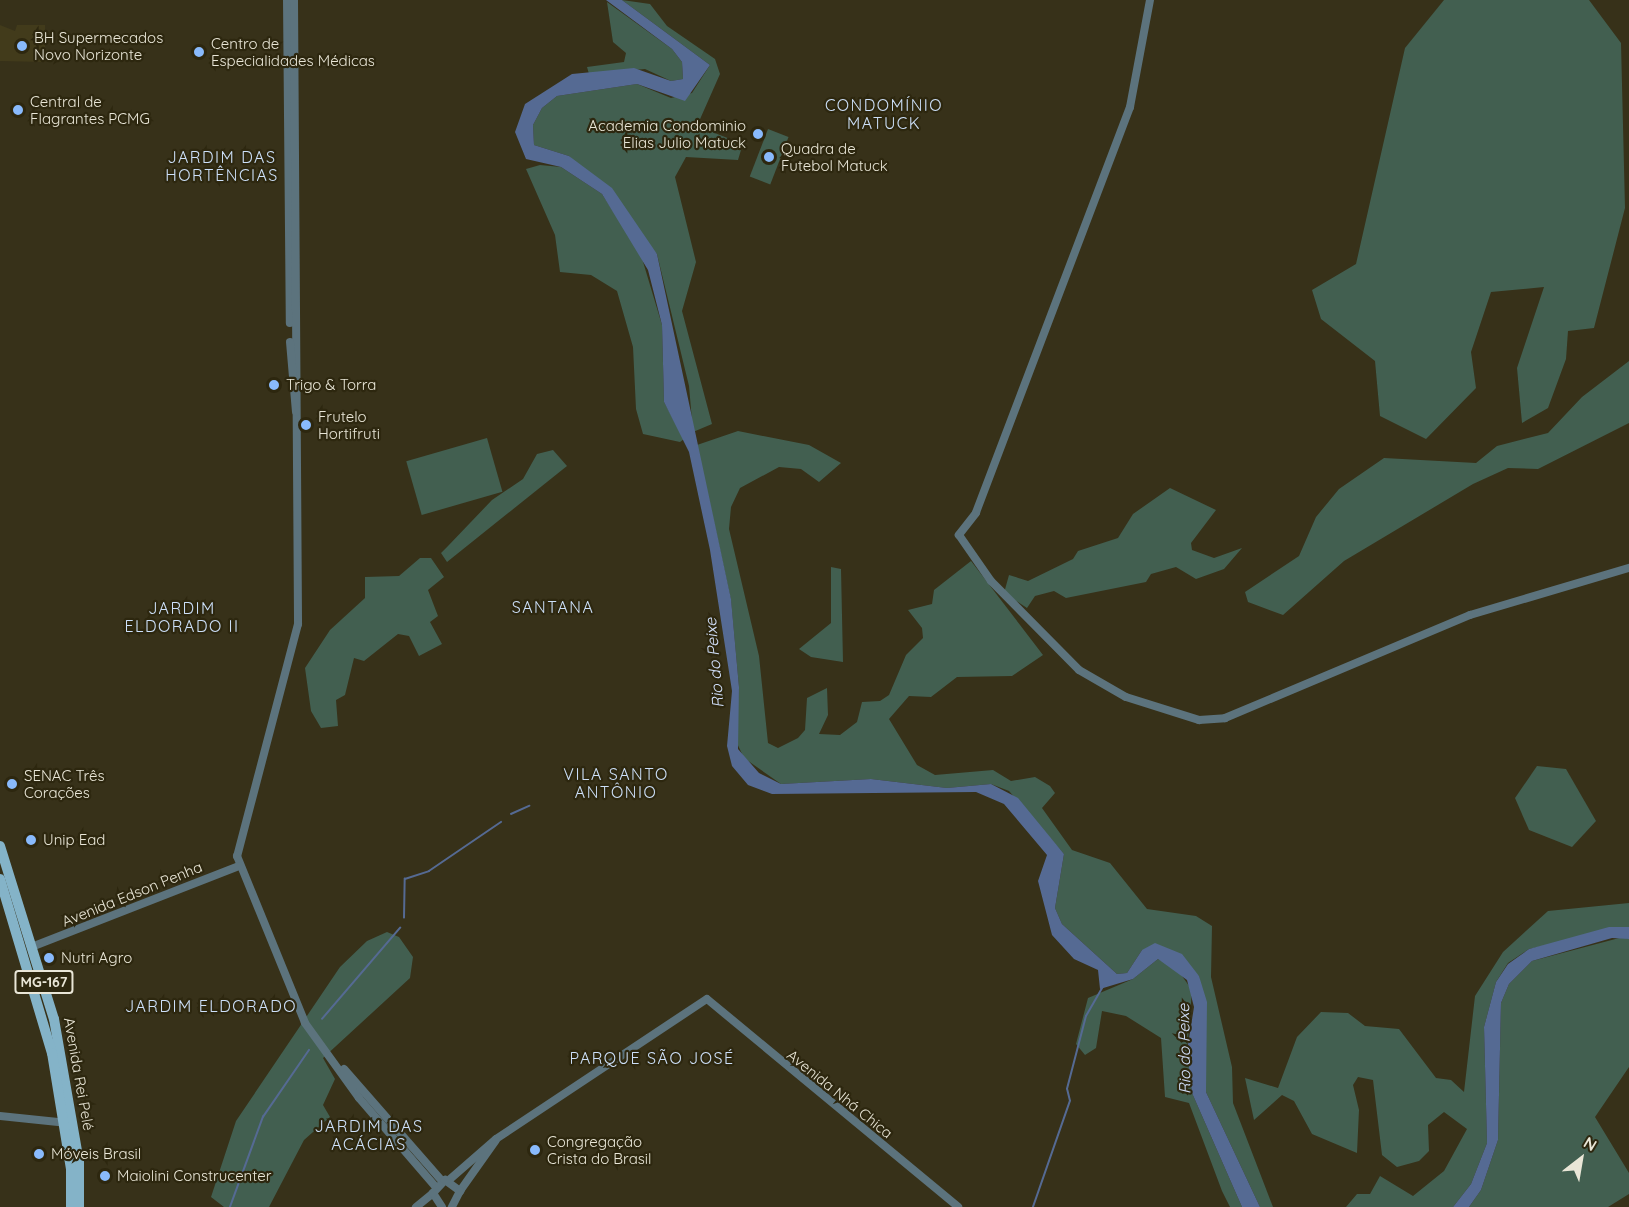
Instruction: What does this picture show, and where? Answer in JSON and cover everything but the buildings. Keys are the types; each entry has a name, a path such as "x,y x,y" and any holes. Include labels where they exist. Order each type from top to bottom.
{"main road":[{"name":"Avenida Rei Pelé","path":"0,846 34,946 68,1123 80,1207"},
{"name":"Avenida Rei Pelé","path":"0,879 44,1017 68,1123 71,1207"}],"street":[{"path":"287,0 290,355 296,412"},
{"path":"294,0 298,624 247,807 239,866 300,1009 330,1057 439,1185 462,1199"},
{"path":"1150,0 1130,107 976,513 959,535 991,581 1079,670 1126,697 1199,720 1225,717 1470,615 1629,568"},
{"name":"Avenida Edson Penha","path":"34,946 239,866"},
{"name":"Avenida Nhá Chica","path":"496,1139 556,1102 707,999 958,1207"},
{"path":"0,1116 68,1123"},
{"path":"416,1207 439,1185 496,1139"},
{"path":"452,1207 462,1199 496,1139"},
{"path":"439,1185 439,1206"}],"shaded area":[{"name":"BH Supermecados Novo Norizonte","path":"0,25 15,31 17,25 45,25 45,62 0,61"}],"green space":[{"path":"622,0 650,4 667,26 715,59 720,74 697,126 730,139 741,150 738,160 686,157 675,177 696,262 682,311 712,424 693,432 689,386 657,254 569,156 534,145 533,125 542,108 557,96 637,84 671,98 692,93 710,65"},
{"path":"1444,0 1589,0 1621,43 1625,208 1594,328 1568,331 1566,359 1548,408 1522,423 1517,368 1544,287 1491,292 1471,352 1476,388 1426,439 1380,416 1375,361 1321,319 1312,290 1356,264 1405,48"},
{"path":"607,2 672,49 682,62 683,79 671,81 645,69 589,74 587,67 624,62 626,53 613,42"},
{"name":"Quadra de Futebol Matuck","path":"768,129 789,137 770,184 750,177"},
{"path":"540,165 561,167 602,194 641,255 662,325 664,402 684,439 680,442 643,434 636,409 633,347 617,291 591,275 560,272 555,235 526,169"},
{"path":"1629,361 1629,423 1538,469 1508,468 1473,484 1344,561 1283,615 1248,602 1245,592 1299,556 1316,517 1339,489 1384,458 1476,463 1497,446 1548,433 1582,397"},
{"path":"738,431 809,445 841,463 819,482 801,469 779,467 740,488 731,507 729,529 759,656 768,743 778,748 798,738 805,730 807,698 827,688 828,715 819,734 840,735 857,722 862,702 880,701 889,695 906,655 923,638 922,628 908,610 932,604 934,590 971,561 1043,655 1012,676 957,677 931,697 909,696 889,719 917,765 935,775 993,770 1011,781 1035,777 1050,786 1055,793 1042,808 1072,850 1110,863 1147,909 1196,916 1212,926 1211,977 1232,1067 1233,1103 1273,1207 1260,1207 1206,1092 1199,976 1142,950 1127,973 1117,974 1062,924 1055,908 1064,854 1009,791 991,784 947,788 871,779 781,784 744,758 735,739 739,687 731,600 697,445"},
{"path":"487,438 502,492 422,515 406,461"},
{"path":"553,450 567,466 447,562 441,553 492,500 523,479 537,454"},
{"path":"1170,488 1216,510 1191,543 1192,550 1214,558 1242,548 1224,569 1196,579 1176,567 1151,574 1146,582 1066,598 1054,591 1035,596 1027,608 1004,593 1009,575 1028,581 1073,559 1078,551 1118,538 1133,514"},
{"path":"420,558 431,558 444,577 428,590 438,616 430,622 442,644 419,656 409,636 398,634 364,661 354,658 345,695 336,700 338,726 321,728 311,711 305,668 330,630 365,598 365,577 399,576"},
{"path":"831,567 841,569 843,662 811,657 799,649 831,623"},
{"path":"1537,766 1566,769 1596,821 1572,847 1529,830 1515,798"},
{"path":"1629,903 1629,927 1529,949 1508,963 1496,982 1484,1027 1487,1143 1471,1184 1453,1207 1346,1207 1357,1194 1370,1194 1380,1176 1413,1196 1444,1171 1467,1129 1444,1112 1428,1125 1429,1151 1419,1161 1397,1167 1382,1155 1373,1080 1358,1077 1353,1085 1359,1110 1357,1153 1312,1134 1294,1101 1282,1095 1254,1120 1245,1078 1278,1088 1297,1037 1321,1012 1348,1013 1365,1026 1399,1029 1436,1078 1451,1080 1464,1092 1475,996 1503,952 1548,911"},
{"path":"387,932 399,937 413,957 410,978 323,1058 335,1079 323,1105 330,1117 304,1140 269,1207 224,1207 211,1197 236,1121 340,967 367,941"},
{"path":"1623,937 1629,939 1629,1067 1595,1117 1629,1173 1629,1194 1608,1207 1469,1207 1481,1190 1498,1140 1501,1003 1509,984 1532,961"},
{"path":"1158,959 1177,969 1192,990 1187,1051 1192,1093 1242,1207 1230,1207 1189,1103 1165,1097 1161,1038 1126,1016 1102,1011 1096,1048 1085,1055 1076,1044 1088,998 1133,979"}],"water":[{"name":"Rio do Peixe","path":"606,0 622,0 710,65 685,101 637,84 557,96 542,108 533,125 534,145 569,156 612,188 657,254 731,599 739,687 738,749 759,773 781,784 871,779 947,788 991,784 1018,798 1064,854 1055,908 1062,924 1117,974 1127,973 1142,950 1155,943 1182,954 1199,976 1207,1002 1206,1092 1260,1207 1242,1207 1192,1093 1187,1051 1194,1007 1187,980 1158,959 1133,979 1100,989 1098,970 1074,959 1052,935 1038,881 1047,855 1004,804 976,792 772,794 748,785 732,766 727,746 732,691 710,550 689,452 664,402 662,325 648,270 602,194 561,167 526,159 515,132 525,104 572,74 634,68 671,81 683,79 682,62 672,49"},
{"path":"1609,927 1629,927 1629,939 1612,938 1532,961 1509,984 1501,1003 1498,1140 1481,1190 1469,1207 1453,1207 1471,1184 1487,1143 1484,1027 1496,982 1508,964 1529,949"}],"waterway":[{"path":"511,814 529,806"},
{"path":"404,918 405,879 429,871 501,822"},
{"path":"322,1019 400,928"},
{"path":"1033,1207 1070,1101 1067,1089 1086,1016 1103,987"},
{"path":"230,1207 263,1117 309,1050"}],"place":[{"name":"BH Supermecados Novo Norizonte","path":"22,46"},
{"name":"Centro de Especialidades Médicas","path":"199,52"},
{"name":"Central de Flagrantes PCMG","path":"18,110"},
{"name":"Academia Condominio Elias Julio Matuck","path":"758,134"},
{"name":"Quadra de Futebol Matuck","path":"769,157"},
{"name":"Trigo & Torra","path":"274,385"},
{"name":"Frutelo Hortifruti","path":"306,425"},
{"name":"SENAC Três Corações","path":"12,784"},
{"name":"Unip Ead","path":"31,840"},
{"name":"Nutri Agro","path":"49,958"},
{"name":"Congregação Crista do Brasil","path":"535,1150"},
{"name":"Móveis Brasil","path":"39,1154"},
{"name":"Maiolini Construcenter","path":"105,1176"}],"district":[{"name":"CONDOMÍNIO MATUCK","path":"884,114"},
{"name":"JARDIM DAS HORTÊNCIAS","path":"222,166"},
{"name":"SANTANA","path":"553,607"},
{"name":"JARDIM ELDORADO II","path":"182,617"},
{"name":"VILA SANTO ANTÔNIO","path":"616,783"},
{"name":"JARDIM ELDORADO","path":"211,1006"},
{"name":"PARQUE SÃO JOSÉ","path":"652,1058"},
{"name":"JARDIM DAS ACÁCIAS","path":"369,1135"}]}
